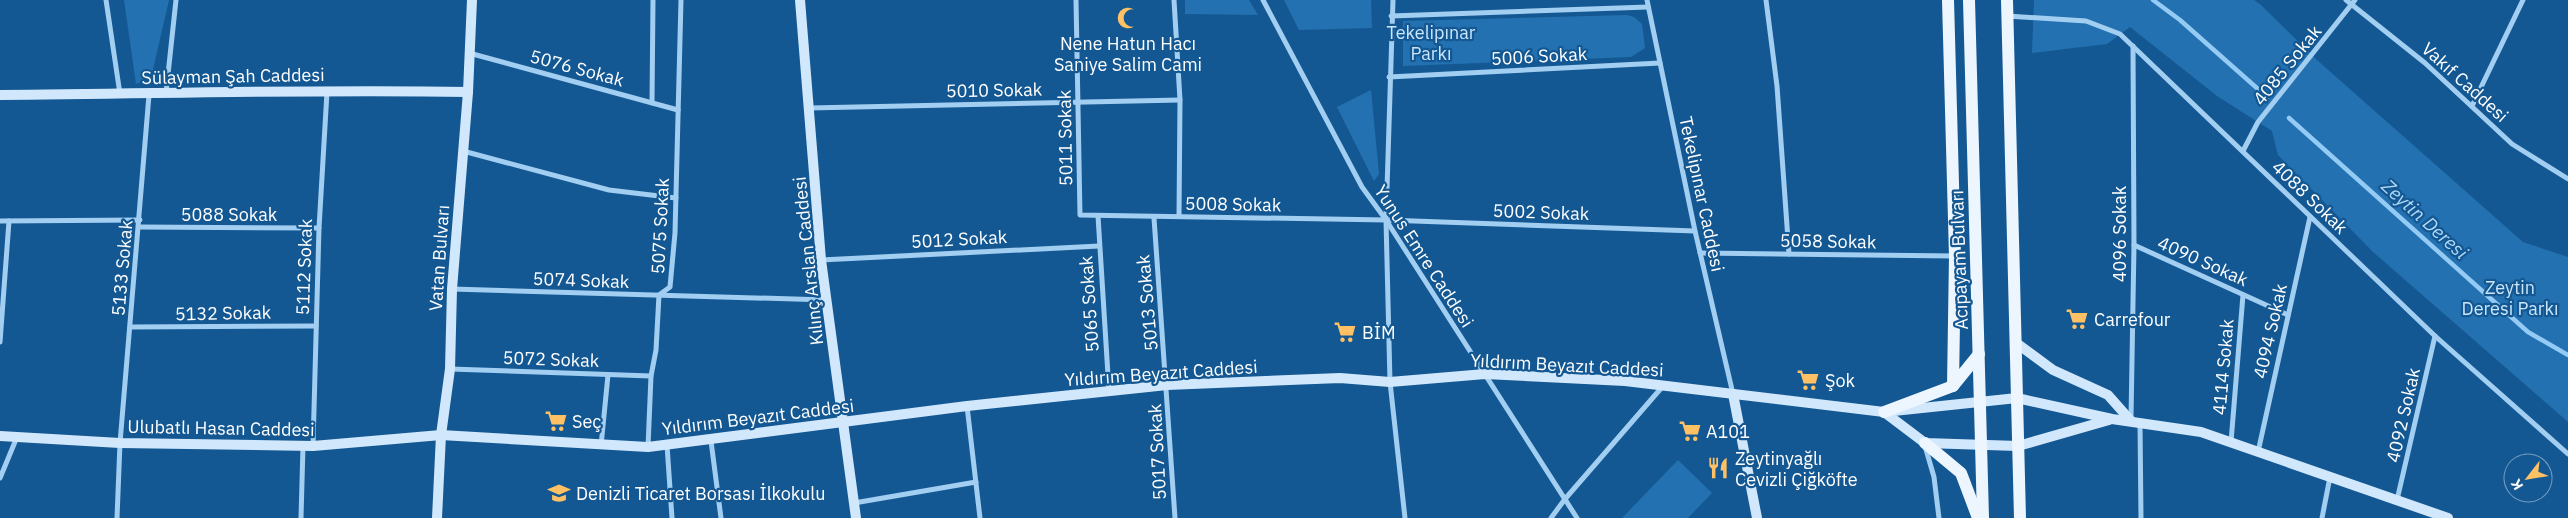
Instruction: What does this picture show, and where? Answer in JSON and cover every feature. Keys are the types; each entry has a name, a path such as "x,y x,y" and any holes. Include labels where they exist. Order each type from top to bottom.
{"main road":[{"path":"1948,0 1955,256 1954,386"},
{"name":"Acıpayam Bulvarı","path":"1969,0 1983,518"},
{"path":"2007,0 2020,518"},
{"path":"1884,412 1954,386 1979,354"},
{"path":"1925,443 1960,473 1978,518"}],"street":[{"path":"106,0 120,94"},
{"path":"166,93 176,0"},
{"name":"Vatan Bulvarı","path":"437,518 441,435 450,369 452,289 468,92 468,53 472,0"},
{"path":"652,103 653,0"},
{"name":"5075 Sokak","path":"648,448 650,376 656,350 659,294 670,287 676,198 681,0"},
{"name":"Kılınç Arslan Caddesi","path":"800,0 821,260 828,300 842,423 856,518"},
{"name":"5011 Sokak","path":"1076,0 1080,215"},
{"path":"1174,0 1180,100 1179,216"},
{"name":"Yunus Emre Caddesi","path":"1263,0 1362,187 1386,220 1577,518"},
{"path":"1392,0 1386,220 1390,382 1405,518"},
{"name":"Tekelipınar Caddesi","path":"1646,0 1695,231 1733,394"},
{"path":"1766,0 1777,86 1789,254"},
{"name":"Vakıf Caddesi","path":"2346,0 2354,3 2425,63 2512,144 2568,179"},
{"path":"2472,106 2523,0"},
{"name":"4085 Sokak","path":"2243,151 2258,122 2354,3"},
{"path":"1391,16 1648,8"},
{"name":"4088 Sokak","path":"2007,16 2086,21 2120,34 2435,336 2568,454"},
{"name":"4096 Sokak","path":"2133,46 2135,422 2141,518"},
{"name":"5076 Sokak","path":"468,53 678,110"},
{"name":"5006 Sokak","path":"1389,77 1660,63"},
{"name":"Sülayman Şah Caddesi","path":"0,95 149,95 166,93 328,90 468,92"},
{"name":"5112 Sokak","path":"302,518 316,326 319,228 328,90"},
{"name":"5133 Sokak","path":"117,518 120,443 149,95"},
{"name":"5010 Sokak","path":"809,108 1180,100"},
{"path":"463,151 609,190 676,198"},
{"name":"5008 Sokak","path":"1080,215 1154,218 1179,216 1386,220"},
{"name":"5065 Sokak","path":"1098,216 1109,391"},
{"name":"4094 Sokak","path":"2258,452 2310,217"},
{"name":"5013 Sokak","path":"1154,218 1167,385"},
{"path":"0,220 140,220"},
{"name":"5002 Sokak","path":"1386,220 1695,231"},
{"path":"0,342 9,221"},
{"name":"5088 Sokak","path":"139,227 319,228"},
{"name":"4090 Sokak","path":"2134,245 2288,315"},
{"name":"5012 Sokak","path":"821,260 1099,246"},
{"name":"5058 Sokak","path":"1700,253 1955,256"},
{"name":"5074 Sokak","path":"452,289 828,300"},
{"name":"4114 Sokak","path":"2231,442 2243,295"},
{"name":"5132 Sokak","path":"130,327 316,326"},
{"name":"4092 Sokak","path":"2397,500 2435,336"},
{"path":"2015,342 2053,370 2108,395 2135,422"},
{"name":"5072 Sokak","path":"450,369 650,376"},
{"name":"Yıldırım Beyazıt Caddesi","path":"441,435 648,448 967,406 1167,385 1340,378 1390,382 1485,374 1625,381 1884,412 2017,398 2112,419 2201,432 2448,518"},
{"path":"601,446 608,375"},
{"name":"5017 Sokak","path":"1167,385 1175,518"},
{"path":"1551,518 1565,499 1664,386"},
{"path":"1733,394 1757,518"},
{"path":"967,406 980,518"},
{"path":"1884,412 1925,443 1981,445 2018,446 2112,419"},
{"name":"Ulubatlı Hasan Caddesi","path":"0,436 120,443 308,446 441,435"},
{"path":"0,478 17,436"},
{"path":"710,441 721,518"},
{"path":"1925,443 1926,454 1934,477 1939,518"},
{"path":"667,445 672,518"},
{"path":"2322,518 2330,477"},
{"path":"854,502 976,482"}],"green space":[{"path":"124,0 169,0 151,78 136,84"},
{"path":"1185,0 1249,0 1258,15 1185,14"},
{"path":"1284,0 1371,0 1372,28 1299,30"},
{"name":"Zeytin Deresi Parkı","path":"2034,0 2254,0 2261,5 2317,60 2523,242 2568,257 2568,422 2373,252 2278,155 2272,131 2217,96 2130,27 2107,44 2032,53"},
{"name":"Tekelipınar Parkı","path":"1627,15 1634,17 1642,24 1645,48 1631,57 1403,66 1403,21"},
{"path":"1371,90 1379,174 1374,181 1337,107"},
{"path":"1678,460 1712,493 1688,518 1622,518"}],"waterway":[{"name":"Zeytin Deresi","path":"2153,0 2180,20 2267,97"},
{"name":"Zeytin Deresi","path":"2289,118 2528,332 2568,355"}],"place":[{"name":"Nene Hatun Hacı Saniye Salim Cami","path":"1128,18"},
{"name":"Carrefour","path":"2077,319"},
{"name":"BİM","path":"1345,332"},
{"name":"Şok","path":"1808,380"},
{"name":"Seç","path":"556,421"},
{"name":"A101","path":"1690,431"},
{"name":"Zeytinyağlı Cevizli Çiğköfte","path":"1718,468"},
{"name":"Denizli Ticaret Borsası İlkokulu","path":"559,493"}]}
